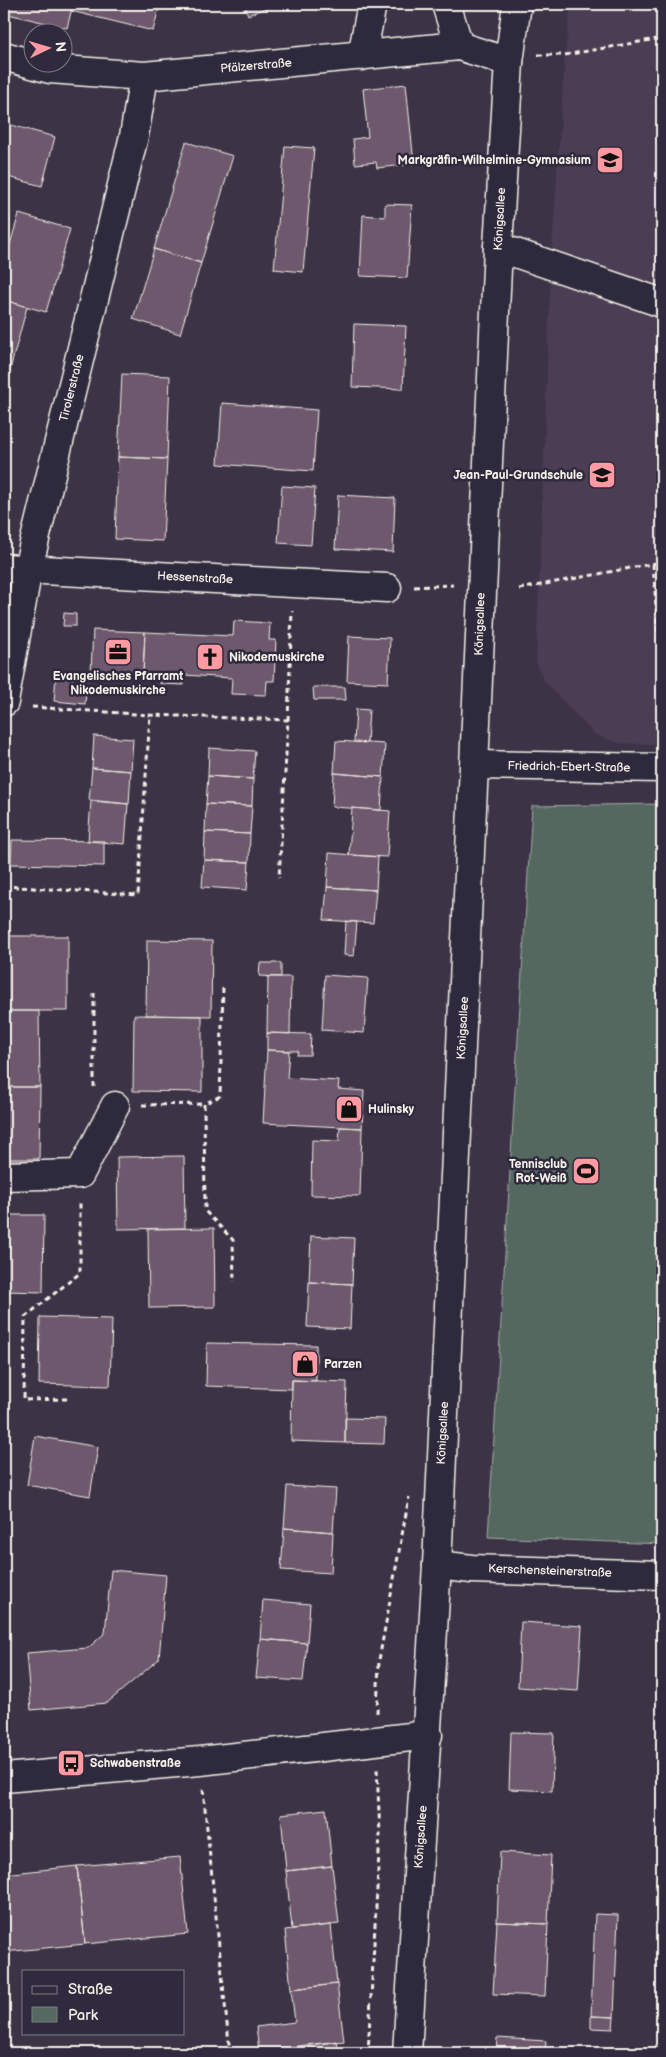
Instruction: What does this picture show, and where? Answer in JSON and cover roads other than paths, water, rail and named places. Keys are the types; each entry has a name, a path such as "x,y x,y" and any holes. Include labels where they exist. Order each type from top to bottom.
{"street":[{"path":"362,56 372,4"},
{"path":"446,4 459,46"},
{"name":"Königsallee","path":"407,2053 437,1565 498,247 509,58 517,4"},
{"name":"Pfälzerstraße","path":"4,56 50,69 144,76 459,46 509,58"},
{"name":"Tirolerstraße","path":"14,704 16,568 132,145 144,76"},
{"path":"498,247 662,303"},
{"name":"Hessenstraße","path":"16,568 387,588"},
{"name":"Friedrich-Ebert-Straße","path":"475,765 662,768"},
{"path":"4,1176 80,1174 115,1106"},
{"name":"Kerschensteinerstraße","path":"437,1565 472,1569 662,1575"},
{"path":"4,1778 200,1761 428,1735"}],"place":[{"name":"Markgräfin-Wilhelmine-Gymnasium","path":"610,160"},
{"name":"Jean-Paul-Grundschule","path":"602,475"},
{"name":"Evangelisches Pfarramt Nikodemuskirche","path":"118,652"},
{"name":"Nikodemuskirche","path":"210,657"},
{"name":"Hulinsky","path":"349,1109"},
{"name":"Tennisclub Rot-Weiß","path":"586,1171"},
{"name":"Parzen","path":"305,1364"},
{"name":"Schwabenstraße","path":"71,1763"}]}
